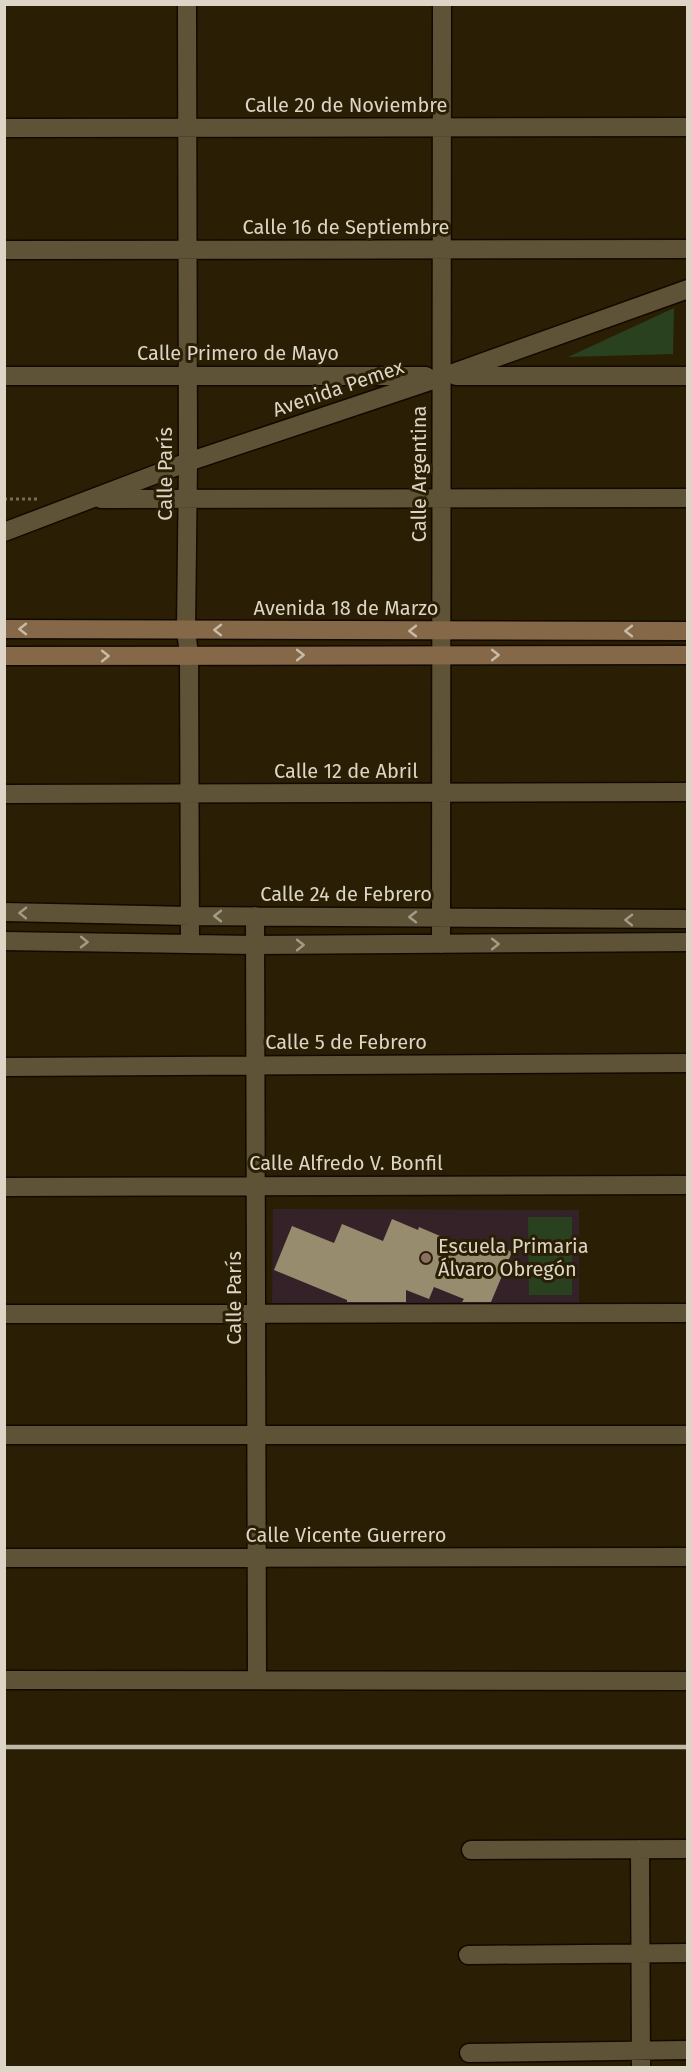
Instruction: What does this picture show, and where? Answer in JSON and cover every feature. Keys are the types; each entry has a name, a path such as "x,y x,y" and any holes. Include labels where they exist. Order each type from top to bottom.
{"street":[{"name":"Calle París","path":"186,4 188,462 186,630 189,656 190,944"},
{"name":"Calle Argentina","path":"441,944 443,918 441,793 442,4"},
{"name":"Calle 20 de Noviembre","path":"4,128 687,127"},
{"name":"Calle 16 de Septiembre","path":"4,250 687,249"},
{"name":"Avenida Pemex","path":"4,532 188,462 442,376 687,289"},
{"name":"Calle Primero de Mayo","path":"4,376 687,376"},
{"path":"90,499 687,498"},
{"name":"Avenida 18 de Marzo","path":"4,629 687,631"},
{"path":"4,656 687,655"},
{"name":"Calle 12 de Abril","path":"4,794 687,792"},
{"name":"Calle 24 de Febrero","path":"4,912 190,916 687,919"},
{"name":"Calle París","path":"255,916 257,1680"},
{"path":"4,941 255,945 687,942"},
{"name":"Calle 5 de Febrero","path":"4,1067 687,1063"},
{"name":"Calle Alfredo V. Bonfil","path":"4,1187 687,1185"},
{"path":"4,1314 687,1313"},
{"path":"4,1436 687,1435"},
{"name":"Calle Vicente Guerrero","path":"4,1558 687,1557"},
{"path":"4,1680 687,1681"},
{"path":"640,1849 641,2059"},
{"path":"471,1850 687,1849"},
{"path":"468,1955 687,1953"},
{"path":"469,2053 641,2059 687,2050"}],"shaded area":[{"name":"Escuela Primaria Álvaro Obregón","path":"273,1209 579,1210 579,1307 272,1306"}],"green space":[{"path":"674,308 673,354 568,357"},
{"path":"528,1217 572,1217 572,1295 529,1295"}],"building":[{"path":"392,1219 418,1230 419,1227 482,1254 488,1241 512,1252 491,1302 462,1302 464,1299 434,1287 429,1299 406,1290 406,1302 347,1302 347,1300 274,1270 292,1226 334,1243 342,1224 383,1241"}],"railway":[{"path":"4,1747 688,1747"}],"place":[{"name":"Escuela Primaria Álvaro Obregón","path":"426,1258"}]}
